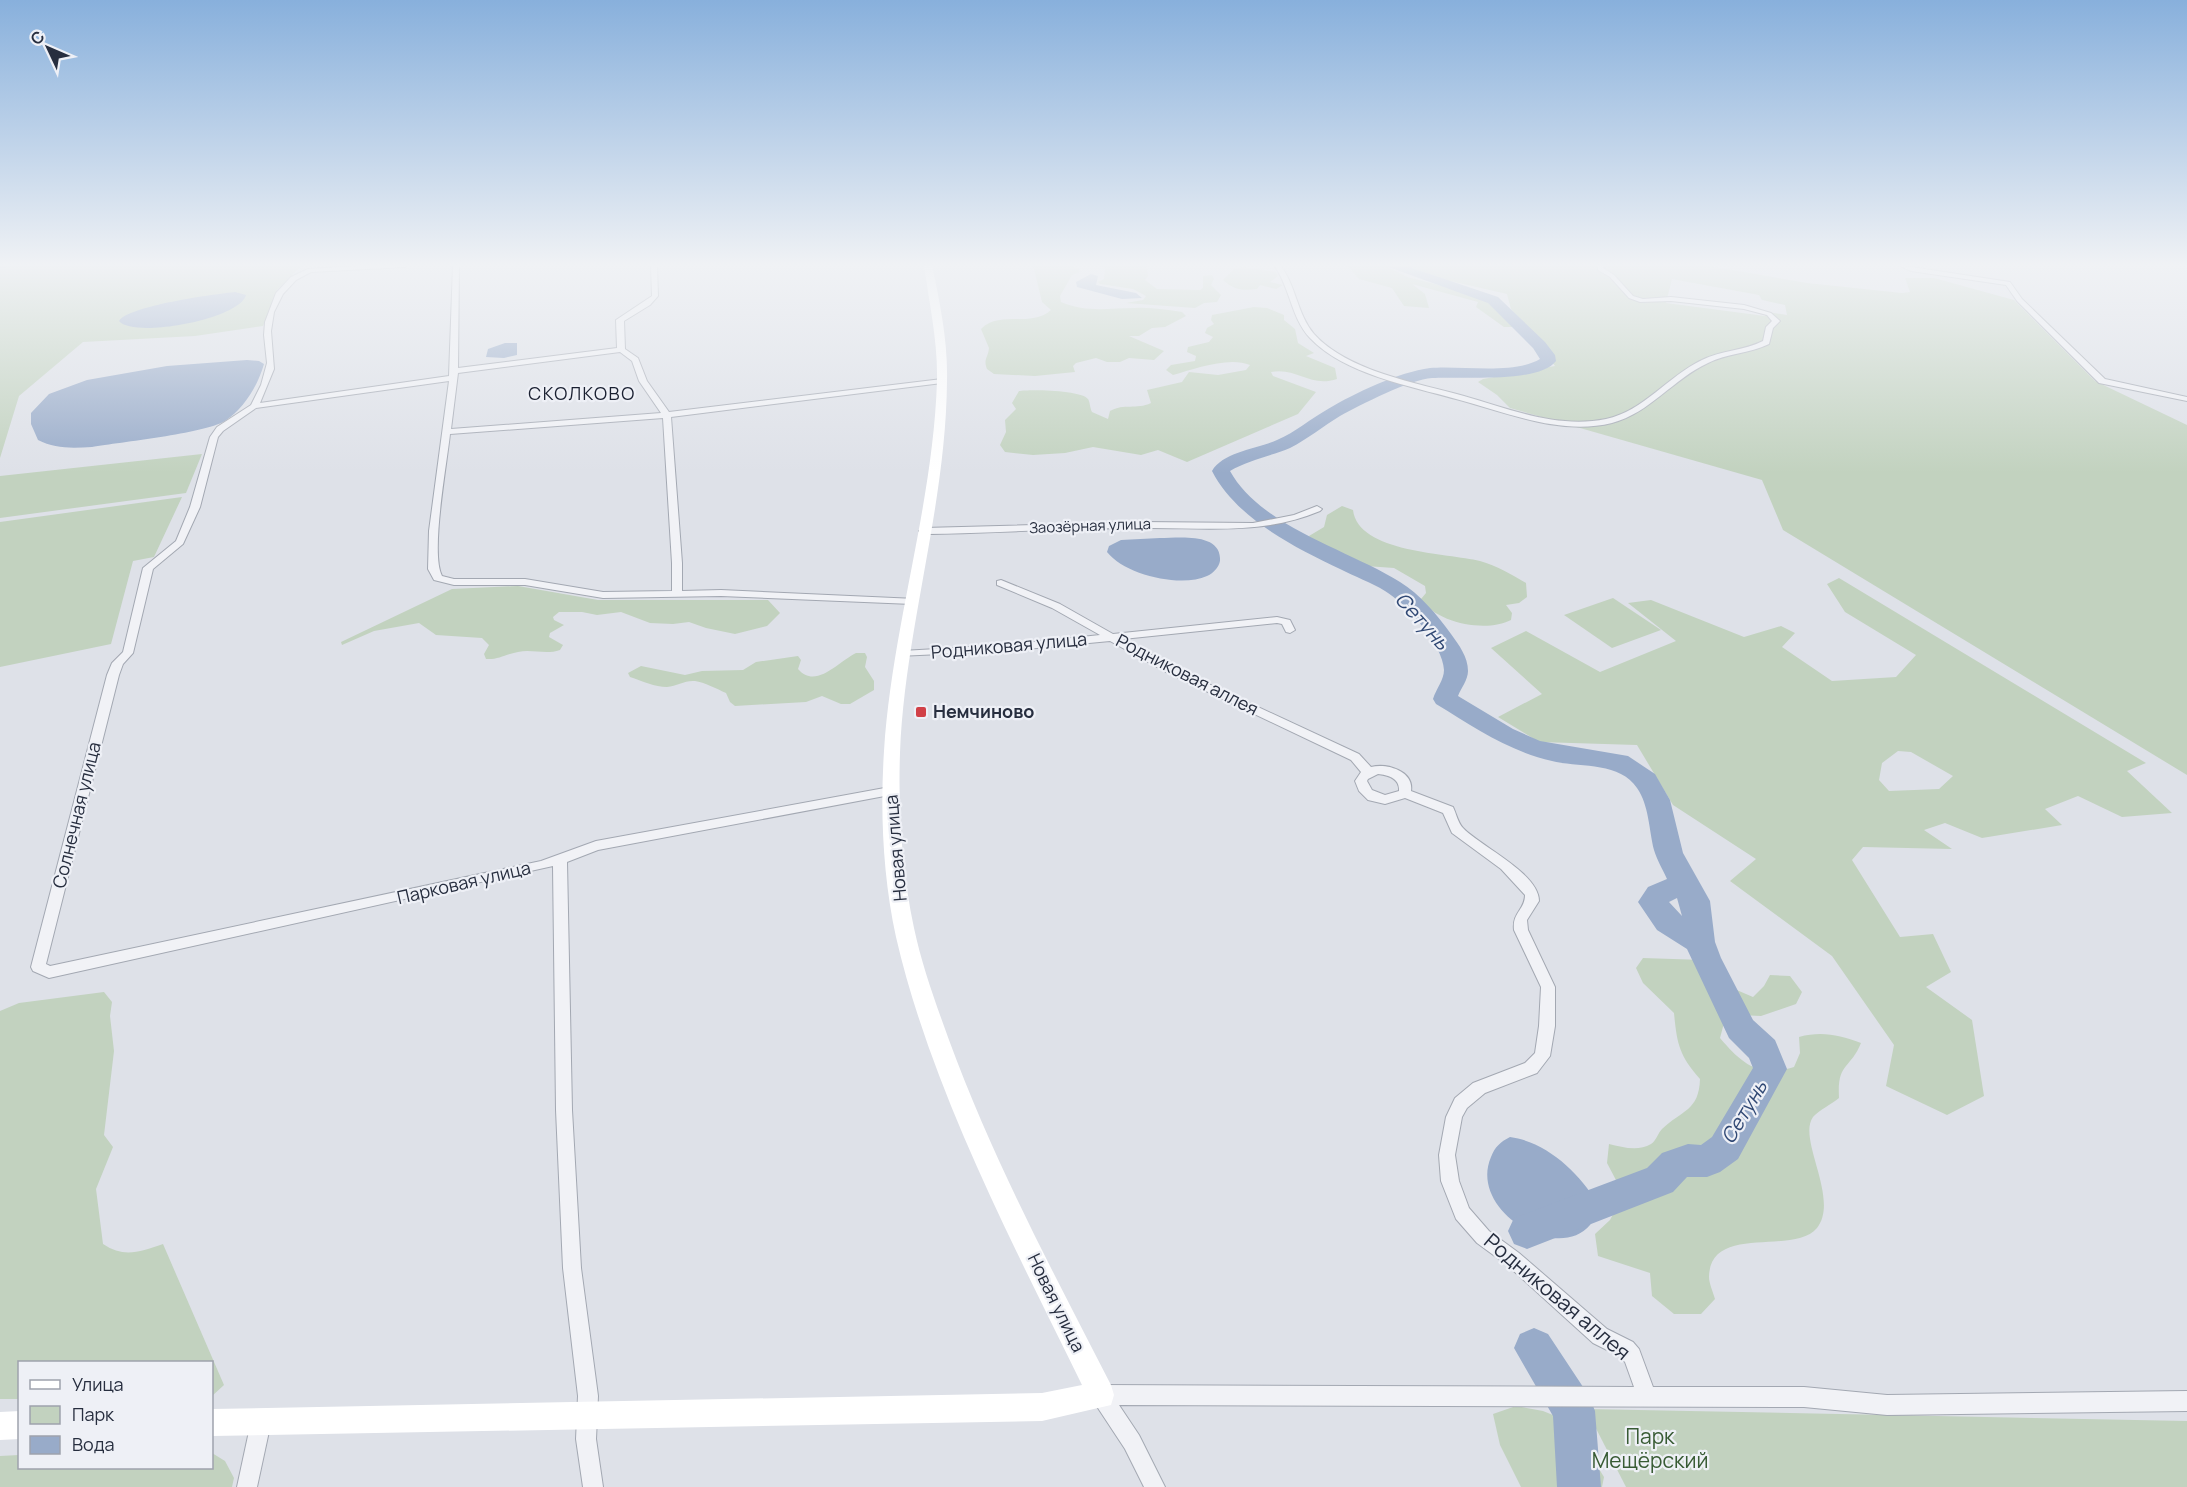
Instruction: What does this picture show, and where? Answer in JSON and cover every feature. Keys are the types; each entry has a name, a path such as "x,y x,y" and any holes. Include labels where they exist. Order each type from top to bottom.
{"street":[{"path":"254,406 268,376 271,363 268,334"},
{"path":"455,334 448,432 434,531 433,569 438,578 454,582 525,582 603,595 677,592 912,601"},
{"path":"620,334 621,350"},
{"name":"Новая улица","path":"939,334 942,381 932,484 902,654 896,698 890,791 904,929 945,1059 990,1167 1101,1395"},
{"path":"1310,334 1348,361 1429,388 1538,419 1585,424 1609,421 1643,407 1704,362 1723,353 1760,346 1766,342 1768,334"},
{"path":"2054,334 2102,381 2187,399"},
{"path":"254,406 621,350 635,360 643,381 667,415 677,592"},
{"path":"448,432 667,415 942,381"},
{"name":"Солнечная улица","path":"38,967 118,663 128,653 148,568 180,542 195,507 214,437 220,429 254,406"},
{"name":"Заозёрная улица","path":"924,531 1160,524 1256,525 1295,518 1317,509"},
{"name":"Родниковая аллея","path":"1002,583 1056,606 1168,669 1355,757 1368,772 1361,781 1366,792 1374,797 1391,800 1404,793 1448,810 1457,830 1506,866 1532,894 1532,901 1520,920 1521,930 1548,987 1547,1026 1542,1056 1531,1068 1479,1088 1461,1103 1454,1116 1448,1155 1450,1181 1462,1213 1483,1237 1513,1259 1600,1336 1626,1349 1632,1356 1647,1396"},
{"name":"Родниковая улица","path":"902,654 1113,637 1277,620 1286,622 1290,630"},
{"path":"1368,772 1385,770 1400,777 1406,788 1404,793"},
{"name":"Парковая улица","path":"38,967 49,972 360,906 560,859 596,846 890,791"},
{"path":"560,859 565,1133 572,1268 588,1396 585,1439 593,1487"},
{"path":"1101,1395 1132,1442 1155,1487"},
{"path":"213,1423 1042,1407 1101,1395 1804,1397 1887,1405 2187,1401"},
{"path":"247,1487 261,1422"},
{"path":"0,1426 18,1425"}],"green space":[{"path":"0,334 206,334 83,342 19,396 0,458"},
{"path":"983,334 1142,334 1129,336 1164,351 1154,360 1129,358 1120,362 1107,362 1096,358 1076,363 1073,366 1075,372 1035,376 994,374 986,366 989,348"},
{"path":"1208,334 1296,334 1298,343 1314,353 1306,356 1335,368 1337,379 1319,381 1288,372 1271,372 1273,376 1316,392 1298,414 1187,462 1158,450 1141,455 1093,447 1065,453 1033,455 1005,452 1000,445 1006,432 1005,420 1016,409 1012,403 1019,391 1055,391 1084,396 1089,400 1092,412 1108,419 1110,411 1115,409 1151,403 1147,390 1182,382 1189,372 1218,375 1246,370 1250,365 1232,362 1212,364 1173,375 1166,370 1171,365 1195,361 1196,356 1187,352 1188,347 1209,342 1213,337"},
{"path":"1531,334 2048,334 2095,381 2187,425 2187,775 1783,530 1762,480 1510,408 1497,395 1478,382 1483,379 1555,366"},
{"path":"202,454 186,493 0,518 0,476"},
{"path":"182,497 154,557 133,561 111,644 0,667 0,522"},
{"path":"1342,506 1353,510 1359,524 1370,535 1387,543 1406,549 1480,561 1504,570 1526,583 1527,597 1519,603 1506,605 1512,613 1511,620 1501,624 1475,625 1449,620 1428,607 1421,599 1426,593 1425,586 1394,568 1366,566 1312,542 1309,536 1324,527 1327,515"},
{"path":"1839,578 2146,763 2127,771 2172,813 2122,817 2078,796 2045,809 2062,825 1982,838 1945,823 1924,830 1952,849 1863,847 1852,860 1900,937 1933,934 1951,972 1926,987 1972,1020 1984,1096 1947,1115 1886,1086 1894,1045 1832,956 1730,881 1756,859 1673,805 1637,745 1539,742 1498,717 1542,694 1491,648 1526,631 1600,672 1676,641 1628,603 1651,600 1744,637 1781,626 1795,633 1782,647 1832,681 1896,677 1916,655 1845,612 1827,584","holes":["1898,751 1911,752 1953,776 1939,789 1889,791 1879,780 1882,763"]},
{"path":"518,586 598,600 768,600 780,613 767,626 735,634 689,622 650,623 621,612 597,615 582,612 559,612 553,617 554,620 564,625 550,633 549,637 563,645 560,650 523,651 490,659 486,659 484,654 489,645 482,638 436,635 419,623 374,631 342,645 341,642 452,589"},
{"path":"1613,598 1661,630 1612,648 1564,615"},
{"path":"856,653 865,653 867,657 865,667 874,681 874,690 850,704 841,704 822,696 806,702 735,706 730,702 726,693 702,683 691,681 662,687 630,677 628,673 641,666 685,675 702,671 743,670 756,662 798,656 801,660 798,669 805,675 812,676 827,672"},
{"path":"1643,958 1703,960 1732,988 1753,997 1764,986 1770,975 1790,976 1802,992 1796,1004 1761,1016 1740,1015 1724,1023 1720,1038 1744,1062 1761,1070 1782,1070 1794,1067 1800,1053 1799,1037 1815,1034 1830,1035 1861,1043 1842,1072 1839,1098 1813,1117 1810,1127 1810,1140 1824,1202 1823,1216 1817,1228 1806,1236 1791,1240 1738,1245 1723,1250 1713,1261 1709,1277 1715,1299 1701,1314 1674,1314 1652,1296 1650,1273 1598,1256 1595,1234 1610,1220 1619,1203 1617,1182 1607,1163 1609,1144 1635,1148 1651,1144 1662,1129 1693,1104 1699,1090 1700,1079 1680,1049 1674,1013 1643,983 1636,968"},
{"path":"104,992 112,1002 110,1016 114,1051 104,1135 113,1147 96,1189 103,1244 118,1251 132,1252 163,1244 224,1385 213,1395 213,1361 18,1361 18,1399 0,1399 0,1011 19,1003"},
{"path":"1516,1406 1543,1411 1570,1422 1604,1477 1602,1487 1521,1487 1500,1445 1493,1414"},
{"name":"Парк Мещёрский","path":"1586,1409 2187,1421 2187,1487 1626,1487"},
{"path":"213,1454 225,1461 234,1478 232,1487 0,1487 0,1456 18,1455 18,1469 213,1469"}],"water":[{"path":"505,343 517,343 517,355 504,358 486,357 488,349"},
{"path":"247,360 264,364 254,388 232,416 214,426 161,437 71,448 38,440 31,424 31,413 49,394 87,380 167,366"},
{"path":"1186,537 1205,540 1218,550 1219,563 1207,576 1183,581 1169,580 1140,573 1115,560 1107,552 1109,546 1121,540"},
{"path":"1510,1137 1536,1145 1549,1152 1581,1180 1597,1203 1590,1225 1575,1235 1557,1238 1538,1235 1520,1225 1504,1212 1492,1195 1487,1177 1494,1150"}],"waterway":[{"name":"Сетунь","path":"1528,334 1547,355 1548,361 1540,366 1488,374 1431,373 1409,378 1333,413 1312,429 1283,444 1224,466 1221,471 1240,498 1277,525 1334,558 1386,583 1412,602 1441,636 1453,658 1456,674 1445,699 1504,735 1531,747 1555,754 1619,762 1646,780 1657,800 1669,853 1685,887"},
{"name":"Сетунь","path":"1685,887 1695,901 1700,942"},
{"path":"1685,887 1662,892 1653,902 1668,922 1700,942"},
{"name":"Сетунь","path":"1527,1231 1660,1180 1675,1164 1688,1160 1707,1161 1725,1148 1770,1069 1763,1050 1741,1029 1700,942"},
{"name":"Сетунь","path":"1534,1348 1574,1411 1579,1487"}],"place":[{"name":"Немчиново","path":"921,712"}],"district":[{"name":"СКОЛКОВО","path":"582,394"}]}
